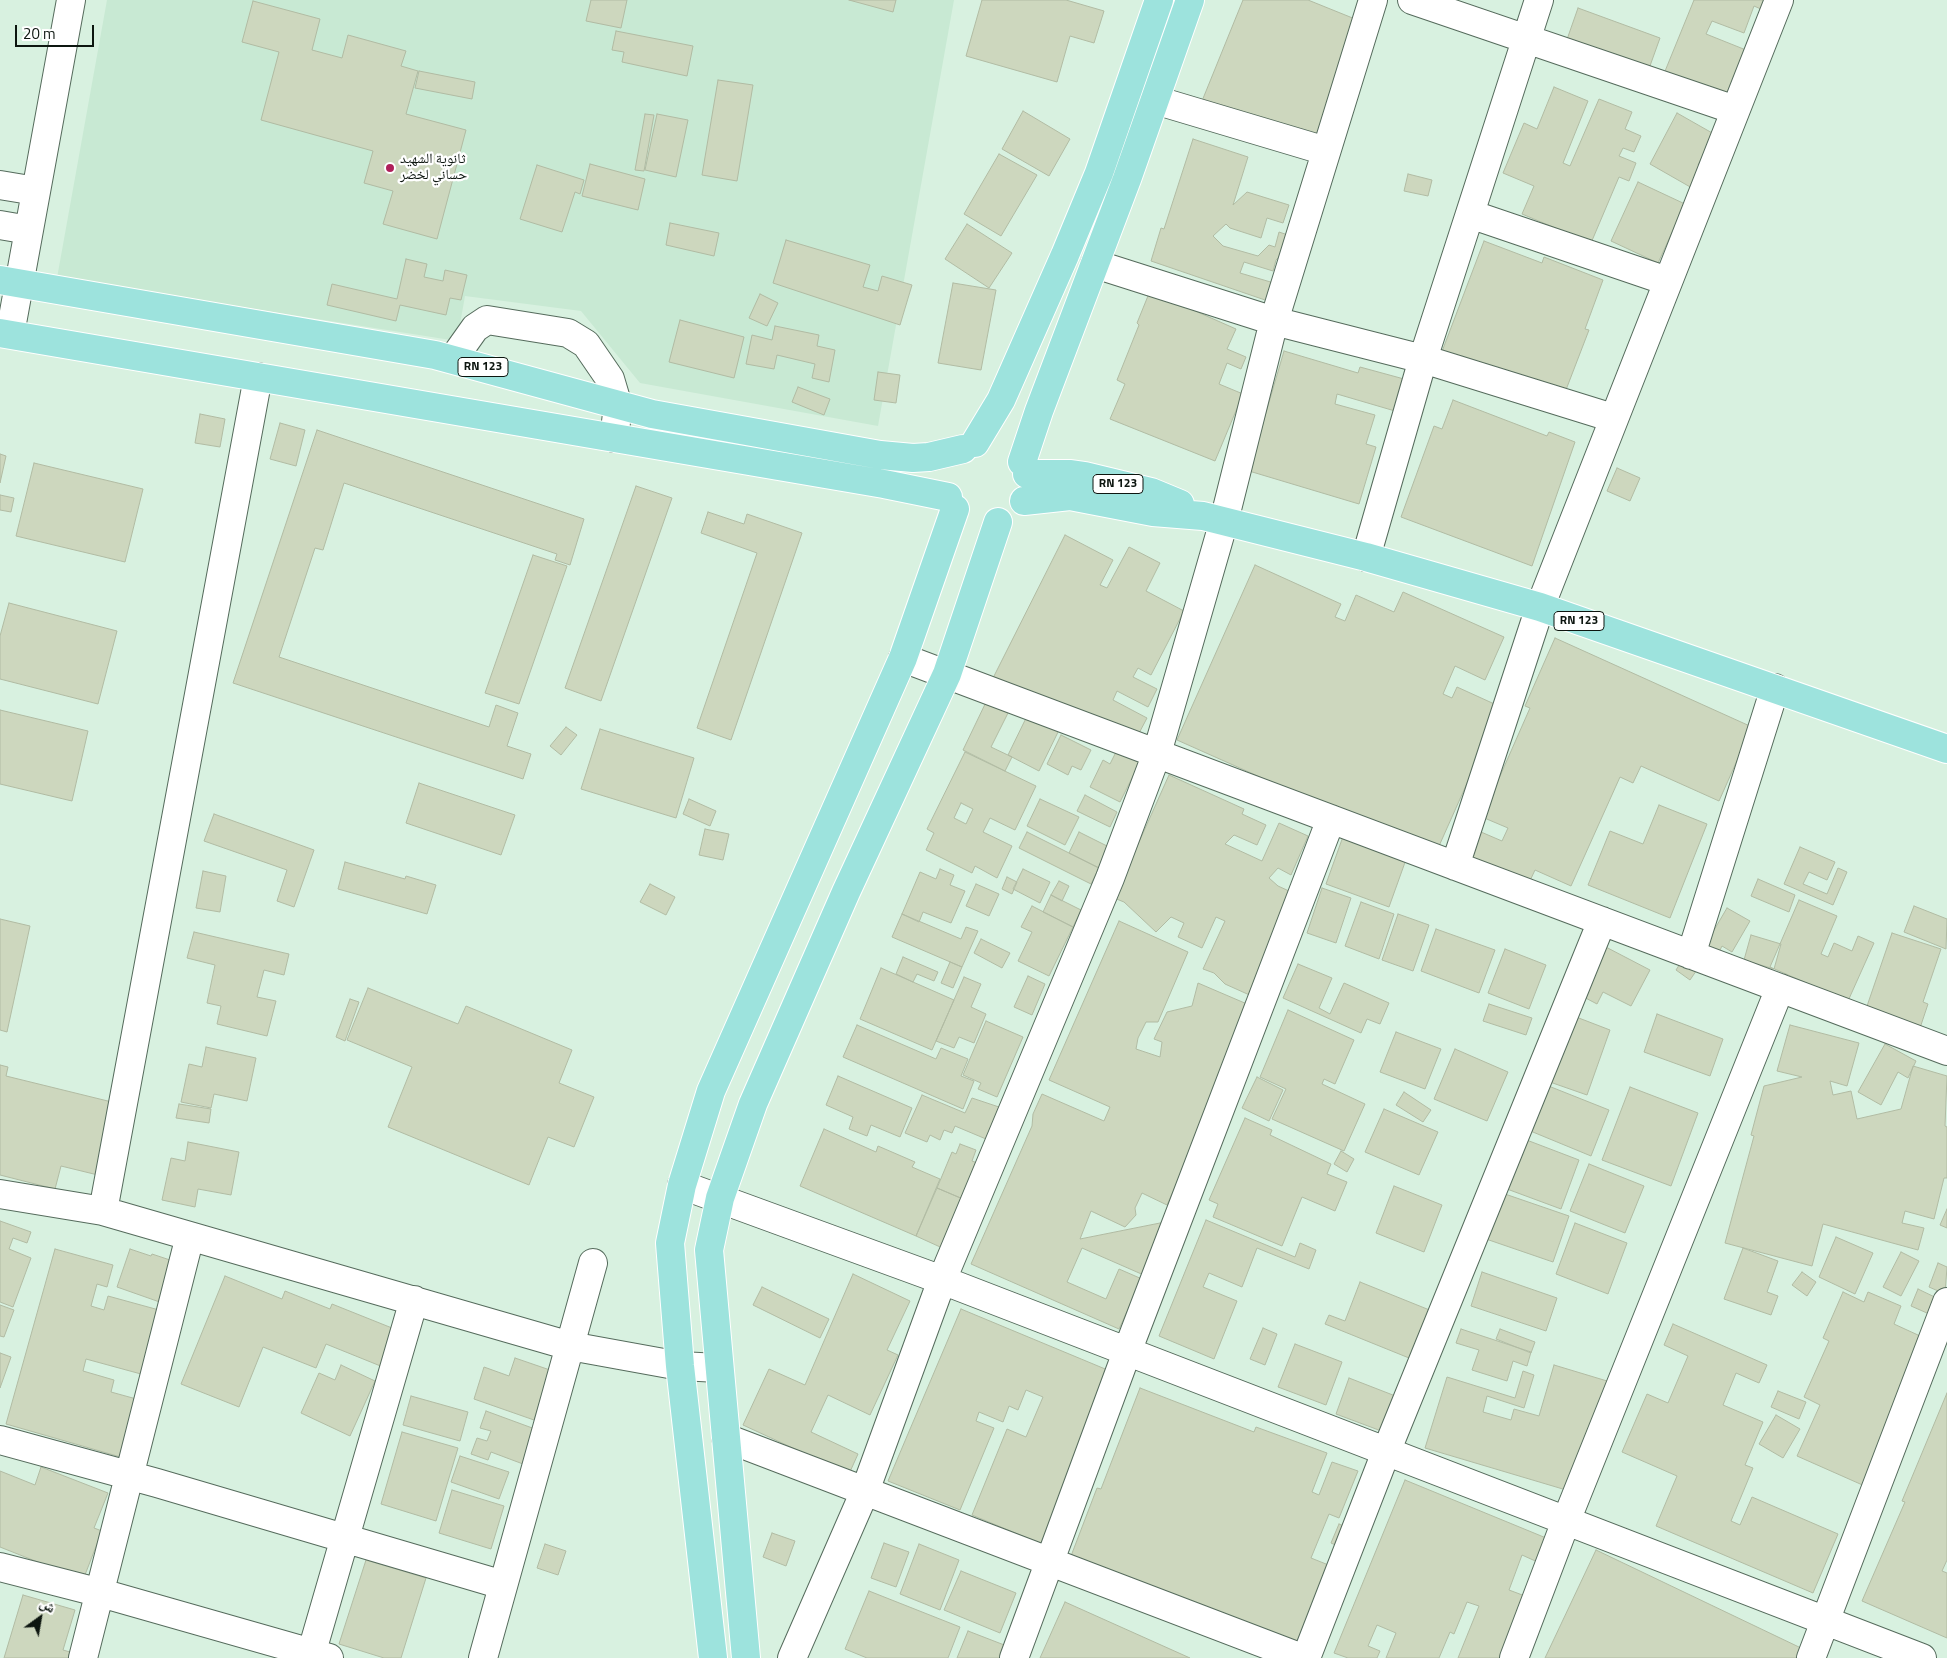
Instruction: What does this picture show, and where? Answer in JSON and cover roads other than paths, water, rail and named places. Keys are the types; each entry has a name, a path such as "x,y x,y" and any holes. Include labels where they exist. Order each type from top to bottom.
{"main road":[{"path":"1159,0 1099,173 1002,400 969,446 954,458 947,470 946,484 952,503 967,519 982,524 998,522 1009,518 1024,479 1038,411 1095,264 1190,0"},
{"name":"RN 123","path":"10,281 453,359 618,406 896,457 929,457 969,446"},
{"path":"5,333 891,485 952,503"},
{"path":"969,446 997,443 1016,453 1024,479"},
{"name":"RN 123","path":"1024,479 1071,474 1151,492 1214,518 1366,557 1540,607 1947,749"},
{"path":"713,1658 680,1366 670,1243 682,1185 711,1091 903,658 952,503"},
{"path":"746,1658 709,1250 720,1198 753,1104 846,892 947,674 998,522"},
{"path":"711,1091 753,1104"}],"street":[{"path":"5,333 10,281 29,230 71,0"},
{"path":"792,1658 864,1491 942,1280 1110,878 1157,753 1214,518 1373,0"},
{"path":"1412,0 1735,110"},
{"path":"1366,557 1423,359 1539,0"},
{"path":"1455,866 1540,607 1778,0"},
{"path":"1155,100 1326,151"},
{"path":"0,185 36,191"},
{"path":"1470,214 1667,281"},
{"path":"0,225 29,230"},
{"path":"1095,264 1274,321 1423,359 1613,418"},
{"path":"453,359 475,328 487,320 568,333 586,344 610,379 618,406 614,438"},
{"path":"103,1211 258,377"},
{"path":"903,658 1691,955 1946,1046"},
{"path":"1691,955 1775,688"},
{"path":"1014,1658 1127,1352 1331,819"},
{"path":"1306,1658 1386,1452 1602,921"},
{"path":"1514,1658 1566,1521 1780,988"},
{"path":"682,1185 942,1280 1922,1658"},
{"path":"0,1194 103,1211 570,1346 680,1366 719,1368"},
{"path":"83,1658 102,1593 190,1236"},
{"path":"483,1658 593,1263"},
{"path":"0,1567 102,1593 317,1656 345,1538 414,1300"},
{"path":"1811,1658 1947,1302"},
{"path":"726,1438 1302,1658"},
{"path":"0,1440 131,1476 503,1585"}],"place":[{"name":"ثانوية الشهيد حساني لخضر","path":"390,168"}]}
